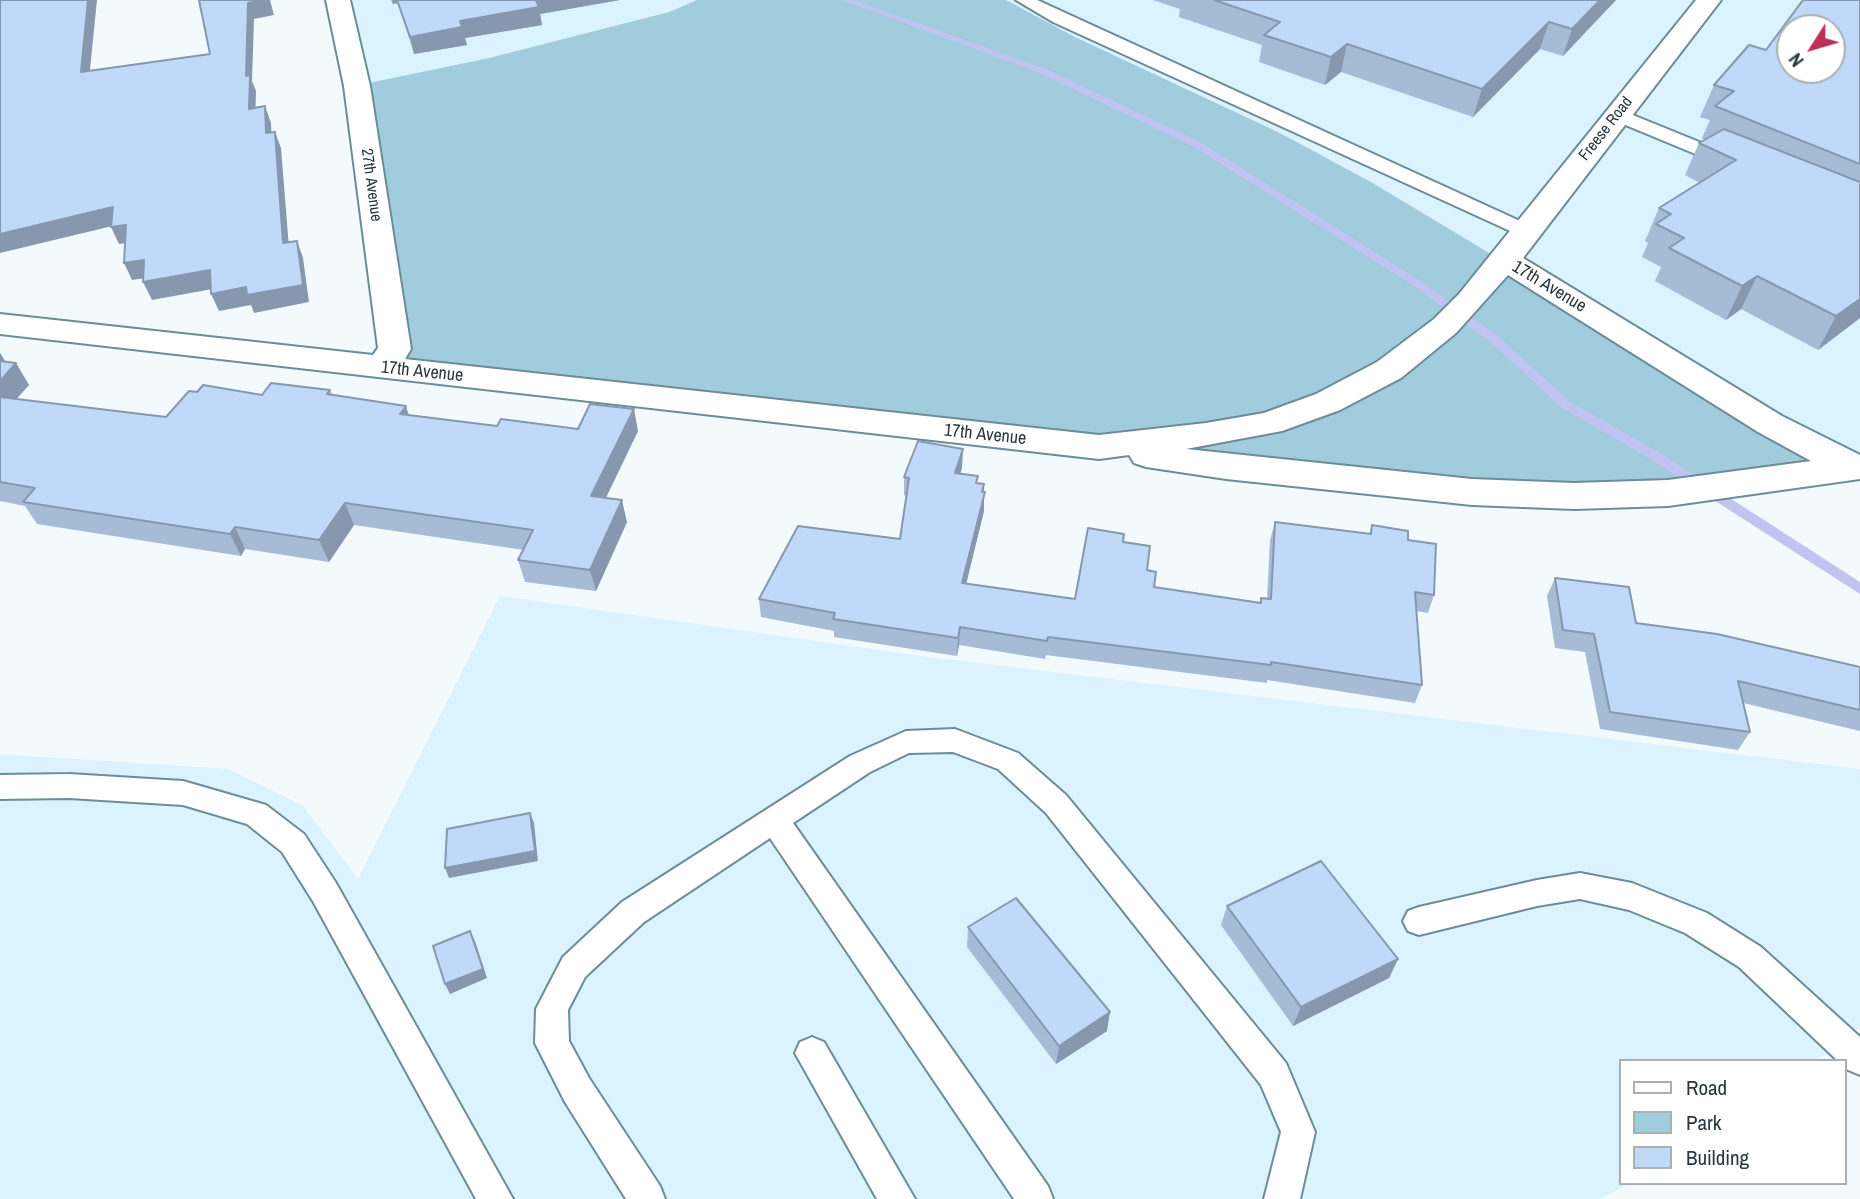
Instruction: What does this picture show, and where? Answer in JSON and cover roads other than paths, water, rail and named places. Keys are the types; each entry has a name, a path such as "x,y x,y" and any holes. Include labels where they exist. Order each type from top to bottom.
{"street":[{"name":"27th Avenue","path":"338,0 357,86 394,349 381,367"},
{"name":"Freese Road","path":"1505,260 1709,0"},
{"name":"17th Avenue","path":"0,324 1100,447 1206,435 1270,423 1328,402 1389,370 1445,326 1471,301 1505,260 1770,424 1857,469"},
{"path":"1100,447 1226,467 1472,492 1574,496 1668,493 1857,469"}],"lane":[{"path":"1024,0 1526,231"},
{"path":"1618,115 1745,167"},
{"path":"647,1199 577,1090 552,1043 552,1009 574,967 633,912 860,764 906,742 955,740 1008,761 1056,804 1274,1074 1298,1132 1282,1199"},
{"path":"0,787 69,786 183,793 256,814 293,843 325,893 495,1199"},
{"path":"774,820 1035,1199"},
{"path":"1419,920 1580,886 1632,897 1696,922 1750,957 1860,1059"},
{"path":"812,1053 897,1199"}],"waterway":[{"path":"846,0 1043,71 1198,145 1418,284 1493,338 1566,405 1652,454 1860,589"}]}
